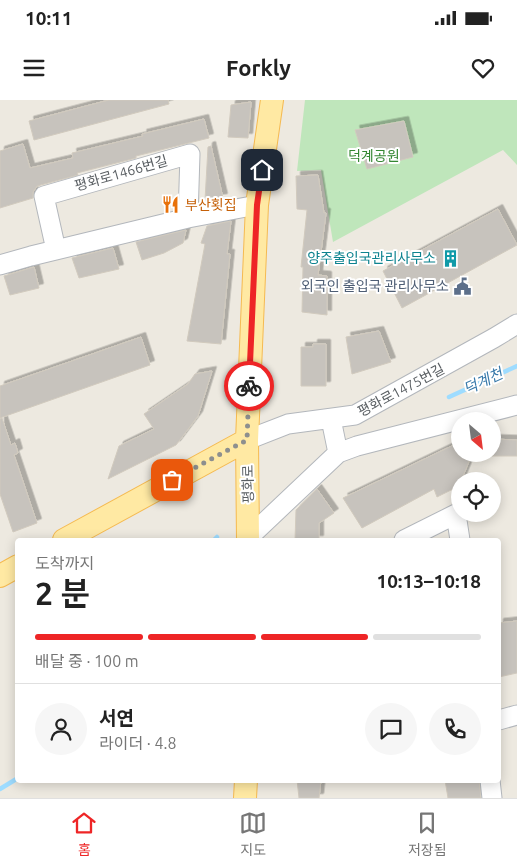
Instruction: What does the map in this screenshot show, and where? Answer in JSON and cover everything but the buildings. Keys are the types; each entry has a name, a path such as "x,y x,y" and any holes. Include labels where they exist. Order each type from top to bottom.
{"main road":[{"name":"평화로","path":"248,532 247,440 257,205 272,100"},
{"path":"68,538 247,440"},
{"path":"0,576 15,568"},
{"path":"245,798 246,783"}],"street":[{"name":"평화로1466번길","path":"56,250 44,196 190,154 188,218"},
{"path":"0,265 188,218 257,205"},
{"name":"평화로1475번길","path":"247,440 288,424 355,415 517,324"},
{"path":"248,532 338,453 356,446 517,405"},
{"path":"331,419 338,453"},
{"path":"408,538 456,514 460,538"},
{"path":"501,719 517,715"},
{"path":"490,783 492,798"}],"green space":[{"name":"덕계공원","path":"305,100 517,100 517,165 503,150 333,242 321,170 297,171"}],"waterway":[{"name":"덕계천","path":"449,397 517,366"},
{"name":"덕계천","path":"0,789 15,780"}],"way so far":[{"path":"172,480 247,440 249,386"}],"place":[{"name":"부산횟집","path":"171,205"},
{"name":"양주출입국관리사무소","path":"450,258"},
{"name":"외국인 출입국 관리사무소","path":"463,286"}],"route":[{"path":"249,386 257,205 262,170"}]}
